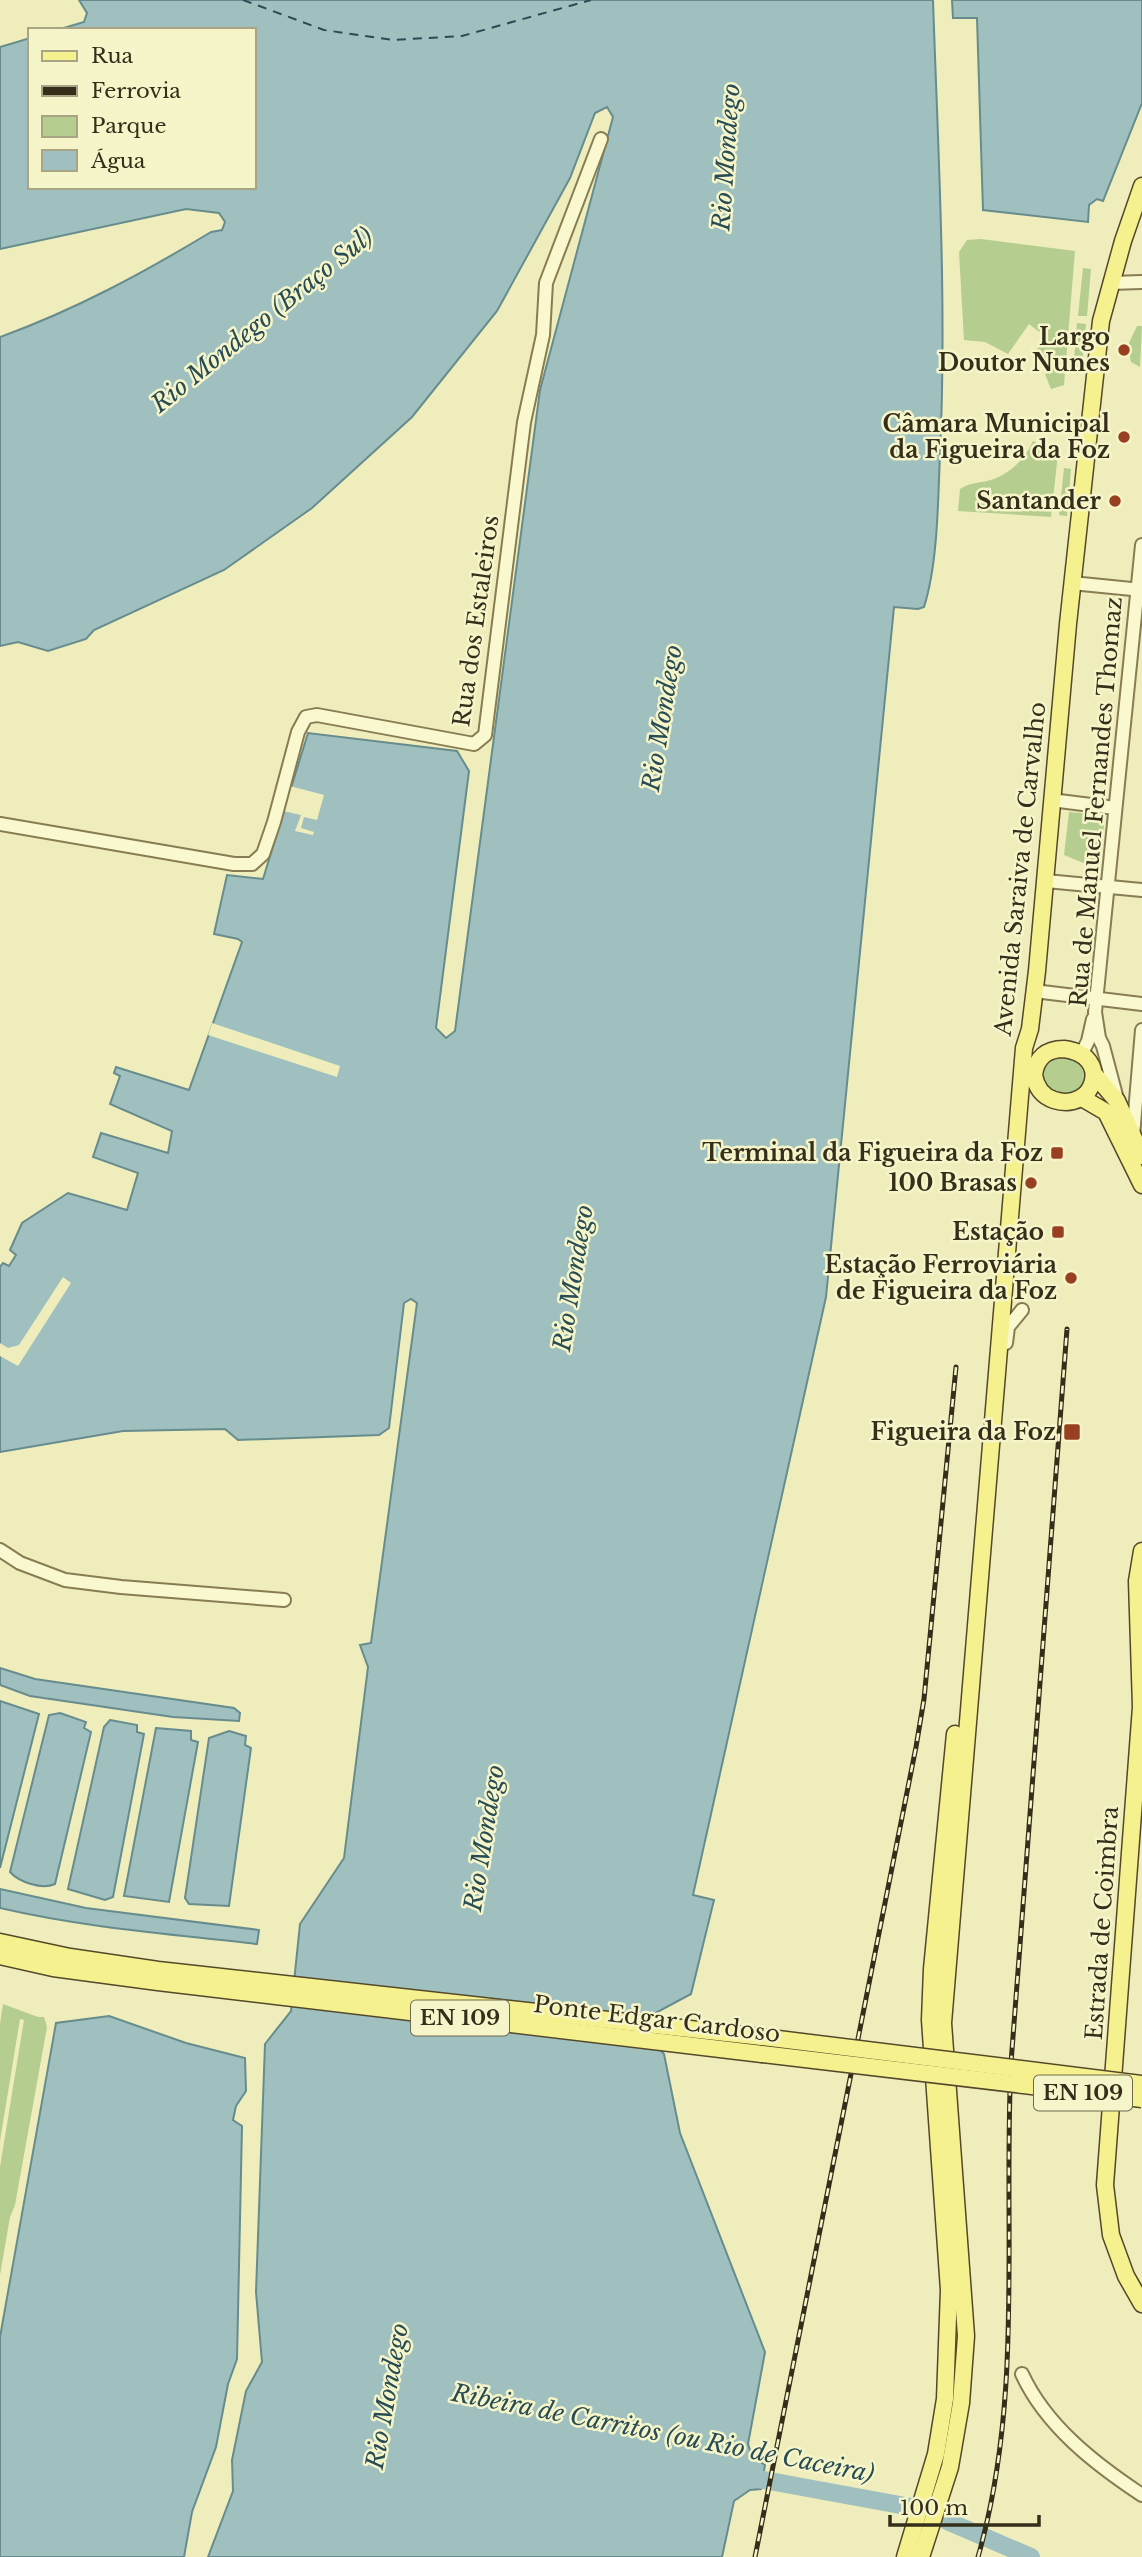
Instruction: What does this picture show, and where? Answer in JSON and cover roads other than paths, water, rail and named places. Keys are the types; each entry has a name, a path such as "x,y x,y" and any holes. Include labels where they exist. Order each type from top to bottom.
{"main road":[{"name":"Avenida Saraiva de Carvalho","path":"939,1969 1024,1048 1030,1029 1046,881 1046,856 1072,583 1101,321 1110,284 1140,197"},
{"path":"1030,1029 1031,1039 1049,1051"},
{"path":"1030,1029 1028,1047 1035,1075 1042,1093 1048,1098 1065,1102 1082,1098 1090,1087 1089,1064"},
{"path":"1019,1117 1042,1056 1049,1051 1064,1049 1089,1064 1117,1101 1142,1156"},
{"path":"1019,1117 1034,1103 1048,1098"},
{"path":"1082,1098 1106,1112 1142,1185"},
{"name":"Estrada de Coimbra","path":"1142,1551 1142,1707 1105,2185 1111,2235 1126,2276 1142,2304"},
{"name":"Ponte Edgar Cardoso","path":"0,1942 70,1957 158,1970 776,2039 1142,2084"},
{"name":"Ponte Edgar Cardoso","path":"0,1956 53,1968 158,1982 1142,2099"},
{"path":"905,2557 936,2454 945,2399 949,2301 930,2020 939,1969"},
{"path":"920,2557 950,2467 961,2403 965,2336 939,1969"}],"street":[{"name":"Rua dos Estaleiros","path":"0,824 234,864 252,864 262,854 274,821 298,732 306,717 317,715 474,744 485,735 524,422 543,335 545,283 601,139"},
{"path":"1110,284 1142,282"},
{"name":"Rua de Manuel Fernandes Thomaz","path":"1117,1101 1099,1038 1095,1006 1140,590 1142,545"},
{"path":"1072,583 1140,590"},
{"path":"1051,800 1115,808"},
{"path":"1046,881 1142,890"},
{"path":"1034,991 1095,1006 1142,1004"},
{"path":"1089,1064 1088,1041 1095,1006"},
{"path":"1133,1136 1139,1114 1142,1030"},
{"path":"1089,1064 1099,1038"},
{"path":"988,1460 996,1439 1008,1327 1022,1310"},
{"path":"0,1550 20,1563 65,1580 284,1600"},
{"path":"1022,2374 1033,2395 1064,2433 1111,2474 1142,2495"},
{"path":"936,2454 950,2467"}],"water":[{"path":"79,0 933,0 943,340 935,551 924,607 894,607 826,1297 693,1895 714,1900 691,1994 646,2018 647,2036 664,2054 680,2133 765,2352 748,2444 752,2456 765,2465 761,2489 750,2490 734,2501 722,2557 208,2557 233,2491 232,2460 246,2391 262,2362 256,2292 265,2044 291,2011 300,1924 344,1858 368,1667 360,1645 371,1643 417,1303 411,1299 404,1303 389,1428 379,1435 238,1440 225,1429 123,1431 0,1452 0,1267 3,1263 9,1266 16,1255 10,1250 22,1223 68,1193 127,1210 138,1173 93,1157 101,1133 168,1153 172,1131 110,1104 120,1076 114,1073 116,1067 189,1090 242,942 214,934 227,875 263,879 308,733 457,751 469,771 436,1028 446,1038 455,1031 540,390 613,117 607,107 595,113 570,178 497,311 412,417 312,508 224,570 94,630 86,639 48,651 18,642 0,646 0,337 108,290 211,232 222,230 225,222 219,213 186,209 0,249 0,47 28,39 28,189 256,189 256,28 64,28 84,22 87,13"},
{"path":"952,0 1142,0 1142,103 1103,201 1097,199 1089,205 1088,222 983,210 977,18 953,18"},
{"path":"0,1668 35,1679 234,1708 240,1713 239,1721 173,1717 30,1696 0,1685"},
{"path":"0,1701 39,1714 0,1868"},
{"path":"60,1713 86,1722 84,1728 91,1732 55,1884 37,1885 25,1882 10,1872 49,1715"},
{"path":"110,1720 137,1725 137,1732 144,1734 113,1897 105,1900 68,1889 104,1727"},
{"path":"156,1728 191,1731 191,1740 198,1742 169,1902 124,1896"},
{"path":"229,1731 246,1736 245,1745 251,1748 229,1906 189,1904 185,1898 209,1738"},
{"path":"0,1889 86,1908 259,1930 257,1944 96,1926 32,1915 0,1908"},
{"path":"109,2016 186,2043 245,2058 246,2091 236,2106 233,2120 242,2126 237,2359 228,2384 216,2447 192,2512 184,2557 0,2557 0,2337 56,2023"}],"waterway":[{"name":"Ribeira de Carritos (ou Rio de Caceira)","path":"742,2476 911,2507"},
{"path":"947,2521 1031,2557"}],"railway":[{"path":"978,2557 992,2496 1007,2373 1011,2063 1067,1329"},
{"path":"755,2557 916,1747 924,1699 956,1367"}],"place":[{"name":"Largo Doutor Nunes","path":"1124,350"},
{"name":"Câmara Municipal da Figueira da Foz","path":"1124,437"},
{"name":"Santander","path":"1115,501"},
{"name":"Terminal da Figueira da Foz","path":"1057,1153"},
{"name":"100 Brasas","path":"1031,1183"},
{"name":"Estação","path":"1058,1232"},
{"name":"Estação Ferroviária de Figueira da Foz","path":"1071,1278"},
{"name":"Figueira da Foz","path":"1072,1432"}],"water label":[{"name":"Rio Mondego","path":"726,157"},
{"name":"Rio Mondego (Braço Sul)","path":"262,320"},
{"name":"Rio Mondego","path":"662,718"},
{"name":"Rio Mondego","path":"573,1278"},
{"name":"Rio Mondego","path":"484,1838"},
{"name":"Rio Mondego","path":"387,2396"}]}
